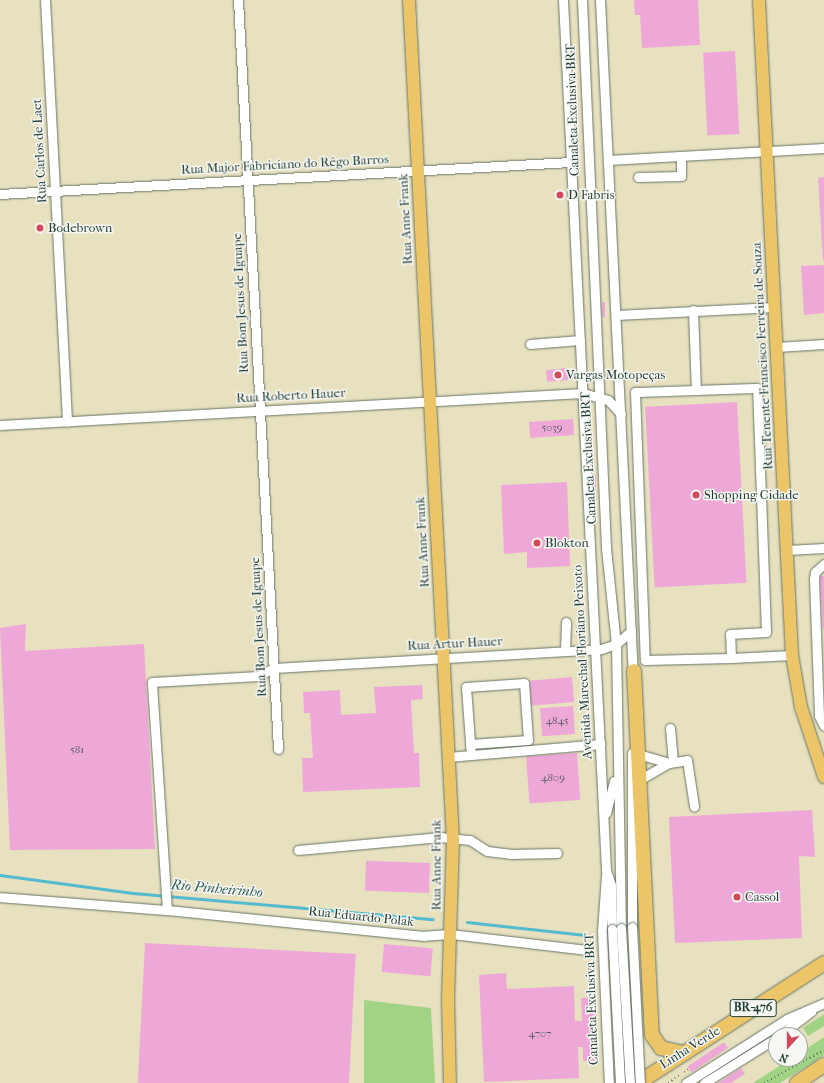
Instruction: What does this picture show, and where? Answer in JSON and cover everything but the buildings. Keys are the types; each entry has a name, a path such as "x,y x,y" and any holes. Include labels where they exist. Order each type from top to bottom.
{"highway":[{"path":"634,671 652,1036 661,1048 682,1053"},
{"name":"Linha Verde","path":"639,1083 682,1053 824,963"},
{"path":"796,1083 824,1065"}],"main road":[{"name":"Rua Anne Frank","path":"409,0 453,840 450,934 450,1083"},
{"name":"Rua Tenente Francisco Ferreira de Souza","path":"759,0 792,655 801,707 824,777"}],"street":[{"name":"Rua Carlos de Laet","path":"45,0 67,421"},
{"name":"Rua Bom Jesus de Iguape","path":"238,0 278,749"},
{"name":"Avenida Marechal Floriano Peixoto","path":"563,0 606,870 611,885 612,906 617,928 620,1083"},
{"name":"Canaleta Exclusiva BRT","path":"582,0 606,548 616,644 618,858 617,928 630,1083"},
{"path":"600,0 634,671 631,895 639,1083"},
{"path":"608,160 824,148"},
{"path":"638,177 681,176 682,156"},
{"name":"Rua Major Fabriciano do Rêgo Barros","path":"0,194 571,162"},
{"path":"616,315 775,307"},
{"path":"693,310 696,390"},
{"path":"530,344 580,340"},
{"path":"777,347 824,344"},
{"path":"731,658 730,634 766,632 756,388 635,392 645,660 731,658 792,655"},
{"name":"Rua Roberto Hauer","path":"0,425 583,393 599,396"},
{"path":"599,396 620,414"},
{"path":"787,550 824,548"},
{"path":"824,564 815,572 814,579 819,716 824,726"},
{"path":"566,622 566,651"},
{"name":"Rua Artur Hauer","path":"274,668 595,650 616,644 632,631"},
{"path":"167,910 152,682 258,676 274,668"},
{"path":"470,744 528,740 524,683 466,687 470,744 471,756"},
{"path":"670,728 671,762"},
{"path":"448,757 600,744"},
{"path":"638,754 671,762 687,760 694,806"},
{"path":"639,780 671,762"},
{"name":"Canaleta Exclusiva BRT","path":"604,822 617,770"},
{"path":"298,850 440,837 453,840 470,840 487,851 510,854 557,852"},
{"name":"Canaleta Exclusiva BRT","path":"603,913 618,858"},
{"path":"631,895 644,866"},
{"name":"Canaleta Exclusiva BRT","path":"606,870 603,913 609,1083"},
{"name":"Rua Eduardo Polak","path":"0,897 167,910 424,936 450,934 587,950"},
{"path":"791,1027 821,1004"},
{"path":"686,1083 787,1019 821,1004"},
{"path":"704,1083 768,1043"}],"path":[{"path":"764,1083 824,1050"},
{"path":"668,1083 689,1069"}],"green space":[{"path":"364,1000 431,1008 435,1083 364,1083"},
{"path":"824,1014 824,1026 808,1036 808,1027 804,1027"},
{"path":"824,1037 824,1055 808,1065 808,1048"},
{"path":"778,1067 805,1067 780,1083 753,1083"}],"waterway":[{"name":"Rio Pinheirinho","path":"0,875 133,893 433,919"},
{"name":"Rio Pinheirinho","path":"467,922 585,935"}],"place":[{"name":"D Fabris","path":"560,195"},
{"name":"Bodebrown","path":"40,228"},
{"name":"Vargas Motopeças","path":"558,375"},
{"name":"Shopping Cidade","path":"696,495"},
{"name":"Blokton","path":"537,543"},
{"name":"Cassol","path":"737,897"}]}
